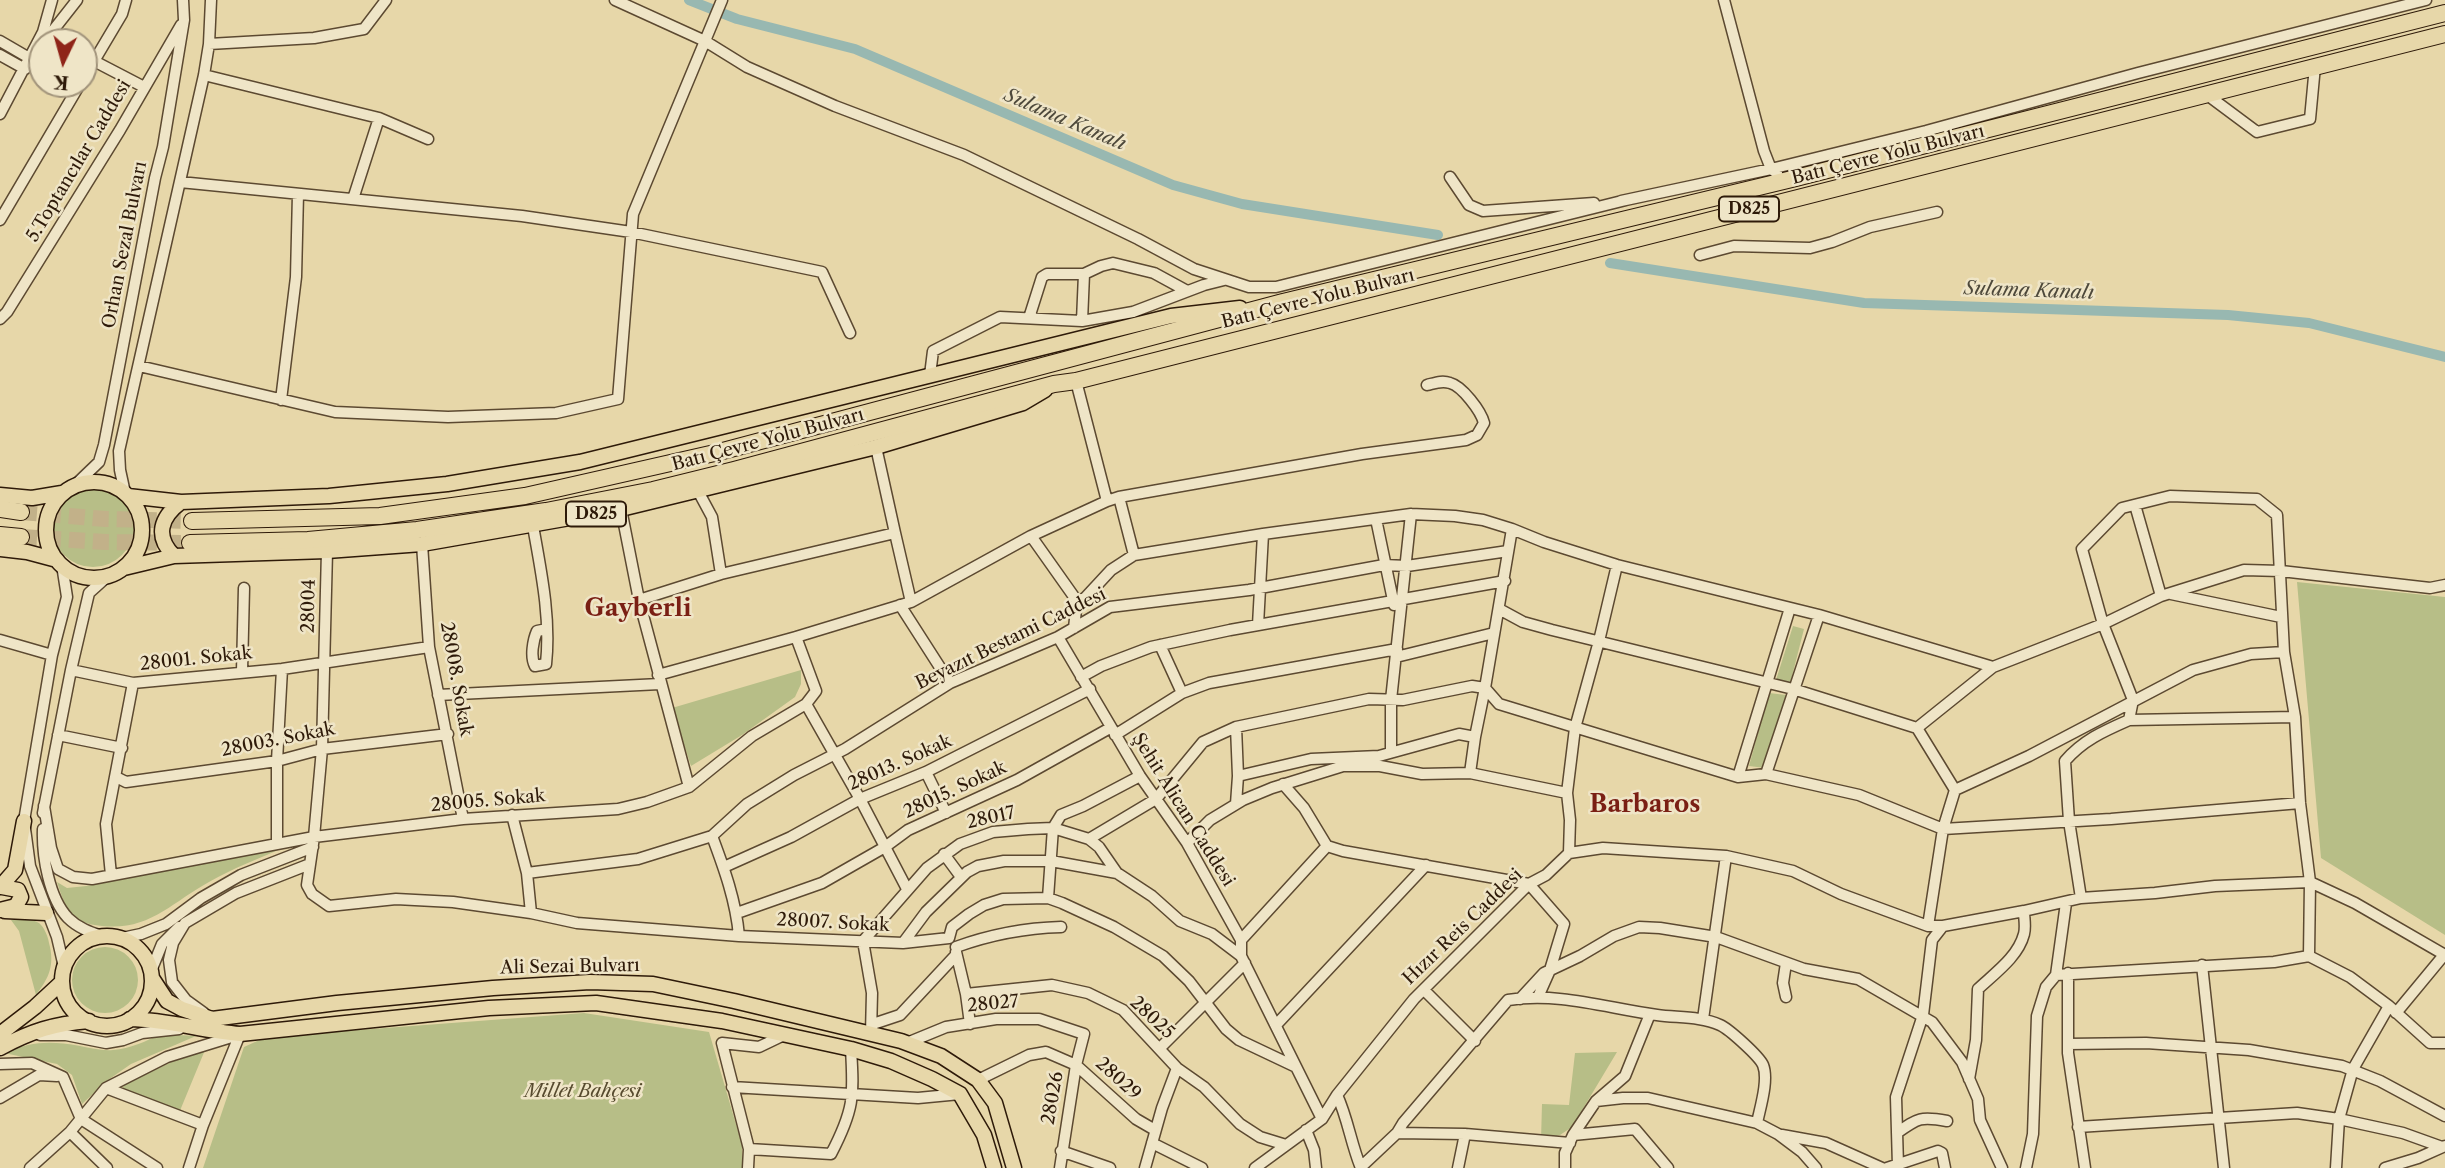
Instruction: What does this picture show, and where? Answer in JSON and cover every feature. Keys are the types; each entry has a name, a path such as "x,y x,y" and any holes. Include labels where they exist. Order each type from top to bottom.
{"highway":[{"name":"Batı Çevre Yolu Bulvarı","path":"192,521 380,516 525,496 719,452 1283,302 1796,178 2445,13"},
{"name":"Batı Çevre Yolu Bulvarı","path":"190,543 308,540 417,530 546,511 653,490 1054,384 1076,381 2445,34"},
{"path":"0,509 21,512"},
{"path":"0,535 21,537"}],"main road":[{"name":"D825","path":"0,495 32,498 87,482 100,482 126,494 181,502 329,496 447,484 567,464 1171,316 1283,302"},
{"name":"D825","path":"109,576 124,568 174,556 327,551 422,544 621,509 876,447 1023,403 1054,384"},
{"path":"60,563 47,542 46,528 55,501 69,489"},
{"path":"124,568 134,558 143,531 141,516 126,494"},
{"path":"174,556 167,550 162,527 165,516 181,502"},
{"path":"0,549 27,552 60,563 84,577 109,576"},
{"path":"1,887 15,870 24,821"},
{"path":"0,911 16,906 20,897 18,890 1,887"},
{"path":"0,911 46,912"},
{"path":"0,1034 35,1007 63,974 71,955 80,944 102,936 122,938 140,951 151,974 148,1000 139,1013 111,1025 89,1021 58,1024 20,1037 0,1048"},
{"path":"63,974 65,996 72,1008 89,1021"},
{"name":"Ali Sezai Bulvarı","path":"151,974 167,1001 208,1023 240,1034 489,1008 596,1003 710,1018 852,1049 891,1061 960,1094"},
{"name":"Ali Sezai Bulvarı","path":"130,1019 208,1023 337,1003 493,988 590,982 653,984 872,1028 941,1056 978,1080 995,1103 1014,1168"},
{"path":"960,1094 984,1135 994,1168"}],"street":[{"path":"44,28 52,0"},
{"path":"55,28 77,0"},
{"path":"98,54 122,14 126,0"},
{"name":"Orhan Sezal Bulvarı","path":"69,489 99,462 104,444 152,191 163,147 184,20 183,0"},
{"path":"126,494 119,451 204,75 211,0"},
{"path":"209,44 314,38 364,29 386,0"},
{"path":"615,0 705,41 747,67 835,106 964,155 1138,239 1194,270 1249,287 1276,287 1626,201 1771,169 2426,0"},
{"path":"139,366 335,412 448,417 556,413 618,399 633,214 722,0"},
{"path":"1724,0 1771,169 1786,178 1796,178"},
{"name":"5.Toptancılar Caddesi","path":"0,319 7,312 120,130 184,20"},
{"path":"2269,40 2288,53"},
{"path":"0,41 28,64"},
{"path":"0,55 28,64"},
{"path":"98,63 144,87"},
{"path":"0,114 28,64"},
{"path":"2206,94 2257,132 2270,129 2310,118 2315,66"},
{"path":"2131,93 2138,73"},
{"path":"204,75 379,118 428,139"},
{"path":"0,220 72,98"},
{"path":"353,199 379,118"},
{"path":"120,130 130,138"},
{"path":"1450,177 1469,205 1483,211 1626,201"},
{"path":"180,183 522,216 631,232 822,272 850,333"},
{"path":"281,400 296,277 298,194"},
{"path":"1700,255 1734,246 1810,248 1870,227 1937,212"},
{"path":"1029,318 1044,275 1084,274 1113,263 1154,274 1188,291"},
{"path":"1082,321 1084,274"},
{"path":"930,375 933,351 1000,317 1082,321 1133,312 1224,280"},
{"path":"1076,381 1107,501"},
{"path":"438,695 659,679 905,604 1031,536 1119,497 1362,454 1466,440 1477,435 1484,423 1482,413 1455,384 1441,382 1427,385"},
{"path":"876,447 895,533 905,604 950,683"},
{"path":"698,491 712,517 721,574"},
{"path":"2129,720 2133,700 2103,624 2082,549 2122,508 2170,496 2257,499 2277,515 2284,652 2295,718 2300,803 2310,882 2309,956"},
{"path":"1119,497 1134,555"},
{"path":"2135,505 2165,595"},
{"path":"621,509 639,600 689,787"},
{"path":"1077,601 1085,598 1111,570 1134,555 1412,514 1455,516 1483,520 1617,565 1819,615 1993,667"},
{"path":"1397,600 1407,566 1412,514"},
{"path":"1376,519 1384,565 1397,600 1391,752"},
{"path":"533,526 541,572 547,630 548,646 546,664 535,666 532,657 535,635 537,631 547,629"},
{"path":"1470,773 1512,529"},
{"path":"639,600 721,574 895,533"},
{"path":"1258,625 1263,534"},
{"path":"1031,536 1077,601 1074,628"},
{"name":"28008. Sokak","path":"422,544 429,647 463,819"},
{"name":"28004","path":"307,884 314,842 322,749 327,551"},
{"name":"Beyazıt Bestami Caddesi","path":"527,873 638,859 712,836 747,804 835,754 950,683 1058,637 1110,607 1260,588 1384,565 1407,566 1508,551"},
{"path":"60,563 67,597 52,655 24,821 30,866 57,937 63,974"},
{"path":"1617,565 1575,728 1567,793 1569,853 1603,848 1726,856 1793,871 1854,899 1928,926 1943,926 2081,898 2215,886 2310,882 2355,903 2445,955 2393,1010 2353,1069 2339,1119 2336,1168"},
{"path":"1917,728 1993,667 2103,624 2165,595 2244,570 2281,570 2430,587 2445,585"},
{"path":"102,936 82,928 67,917 50,884 42,847 44,806 89,593 109,576"},
{"path":"1081,677 1145,648 1505,581"},
{"path":"242,671 244,588"},
{"path":"2165,595 2281,617"},
{"path":"1499,608 1523,622 1793,689 1917,728 1955,790"},
{"path":"1738,777 1790,608"},
{"path":"1766,774 1819,615"},
{"name":"28015. Sokak","path":"737,913 822,883 885,847 908,830 1017,780 1113,732 1182,693 1209,683 1397,653 1494,634"},
{"path":"796,637 816,691 806,704 907,889"},
{"name":"Şehit Alican Caddesi","path":"1058,637 1140,776 1187,843 1241,940 1243,959 1322,1119"},
{"path":"0,640 52,655"},
{"path":"1160,645 1182,693"},
{"name":"28001. Sokak","path":"71,670 133,683 282,669 429,647"},
{"path":"1928,926 1943,829 1955,790 2029,756 2193,670 2250,654 2284,652"},
{"path":"277,844 277,761 282,669"},
{"path":"111,876 106,824 133,683"},
{"path":"1117,873 1099,847 1088,839 1156,799 1203,742 1236,727 1369,699 1391,701 1472,686 1485,688 1499,704 1575,728 1738,777 1766,774 1859,795 1943,829 2300,803"},
{"name":"28013. Sokak","path":"724,867 791,837 860,799 926,772 1090,689"},
{"name":"28005. Sokak","path":"44,806 51,848 58,869 73,877 92,879 277,844 314,842 463,819 618,809 689,787 752,736 806,704"},
{"path":"2081,898 2069,821 2065,761 2074,750 2096,734 2129,720 2295,718"},
{"path":"1236,727 1236,804"},
{"name":"28003. Sokak","path":"116,777 126,782 277,761 322,749 448,734"},
{"path":"1187,843 1210,820 1236,804 1283,784 1343,766 1380,761 1391,752 1459,734 1475,737"},
{"path":"58,735 122,748"},
{"path":"1238,776 1311,759 1380,761 1422,774 1470,773 1567,793"},
{"path":"926,772 946,813"},
{"path":"1048,898 1053,828 1062,815 1083,807 1140,776"},
{"path":"1283,784 1304,808 1327,846 1529,884 1564,924 1550,970 1538,997"},
{"path":"512,815 527,873 531,913"},
{"name":"28017","path":"863,941 907,889 944,854 960,844 993,832 1053,828 1088,839"},
{"path":"712,836 737,913 738,936"},
{"path":"122,938 166,924 201,898 241,875 314,842"},
{"path":"1241,940 1327,846"},
{"name":"Hızır Reis Caddesi","path":"1258,1167 1322,1119 1337,1095 1414,999 1529,884 1546,875 1569,853"},
{"path":"944,854 961,877"},
{"path":"1703,1019 1726,856"},
{"path":"904,943 926,912 961,877 978,866 1004,860 1051,861 1117,873 1152,895 1180,920 1212,933 1243,959 1160,1048"},
{"path":"151,974 162,944 185,923 236,893 310,864"},
{"path":"1276,1025 1426,865"},
{"name":"28007. Sokak","path":"307,884 312,894 328,906 407,900 453,902 531,913 577,923 738,936 954,947"},
{"path":"970,1024 952,927 984,905 1003,899 1048,898 1142,942 1163,956 1189,981 1226,1030 1239,1040 1296,1067"},
{"path":"2026,1168 2033,1134 2036,1016 2046,986 2056,975 2066,902"},
{"path":"1969,1079 1976,1040 1978,989 2006,964 2019,947 2025,932 2024,911"},
{"path":"185,923 173,943 169,960 172,982 208,1023"},
{"path":"1889,1167 1897,1133 1896,1097 1923,1015 1931,940 1943,926"},
{"path":"863,941 872,993 872,1028 900,1016 954,947 991,934 1029,928 1061,927"},
{"path":"1520,999 1544,973 1614,936 1639,927 1716,937 1786,963 1858,979 1932,1022 1962,1062 1978,1099 1980,1120 2002,1168"},
{"path":"2056,975 2274,962 2309,956 2350,977 2430,1043 2445,1043"},
{"path":"1786,963 1783,983 1786,997"},
{"path":"2202,965 2224,1168"},
{"path":"2068,974 2068,1044 2085,1168"},
{"name":"28025","path":"966,994 1052,985 1088,993 1123,1010 1177,1068 1204,1087 1240,1124 1260,1137 1286,1144"},
{"path":"1424,990 1475,1041"},
{"path":"1337,1095 1361,1168 1397,1133 1508,1000 1538,997 1703,1019 1730,1030 1763,1065 1764,1090 1757,1123"},
{"path":"1564,1168 1565,1153 1596,1101 1625,1076 1650,1014"},
{"name":"28027","path":"907,1043 946,1027 996,1018 1039,1018 1084,1034"},
{"path":"20,1037 66,1035 106,1043 142,1033 208,1023"},
{"path":"30,1168 70,1132 106,1088 167,1057 240,1034"},
{"path":"189,1168 203,1125 240,1034"},
{"name":"28026","path":"1060,1168 1076,1065 1084,1034"},
{"path":"748,1168 749,1149 722,1043 759,1047 784,1035"},
{"path":"2068,1044 2146,1043 2249,1051 2353,1069 2445,1116"},
{"path":"749,1149 831,1154 846,1124 854,1094 852,1049"},
{"name":"28029","path":"978,1080 1028,1055 1046,1052 1076,1065 1136,1119 1155,1130"},
{"path":"0,1064 32,1063 64,1077 80,1119 157,1168"},
{"path":"1145,1168 1177,1068"},
{"path":"0,1098 39,1075 64,1077"},
{"path":"732,1087 918,1098 960,1094"},
{"path":"106,1088 203,1125"},
{"path":"1596,1101 1648,1098 1757,1123 1778,1134 1802,1152 1816,1168"},
{"path":"2078,1127 2297,1113 2403,1133 2443,1146"},
{"path":"1897,1133 1917,1119 1947,1121"},
{"path":"1397,1133 1572,1139 1635,1129 1668,1168"},
{"path":"1306,1130 1314,1150 1316,1168"},
{"path":"70,1132 107,1168"},
{"path":"1458,1168 1465,1134"},
{"path":"1778,1134 1826,1143 1889,1167 1938,1151 1942,1153 1945,1168"},
{"path":"1153,1143 1202,1168"},
{"path":"2385,1168 2418,1158 2443,1146"},
{"path":"1061,1151 1084,1164 1110,1168"}],"green space":[{"path":"93,485 109,488 122,497 131,510 134,526 131,542 122,555 109,564 93,567 77,564 64,555 55,542 52,526 55,510 64,497 77,488"},
{"path":"2297,582 2445,597 2445,935 2321,858"},
{"path":"1793,626 1804,629 1790,684 1776,680"},
{"path":"801,670 801,684 795,697 742,735 691,766 672,708"},
{"path":"1769,693 1786,695 1765,768 1749,766"},
{"path":"287,846 218,877 159,914 133,924 102,926 83,922 67,907 57,882 67,888 86,886"},
{"path":"11,920 36,921 48,937 51,965 36,995 19,931"},
{"path":"105,947 118,950 128,957 135,967 138,980 135,993 128,1003 118,1010 105,1013 92,1010 82,1003 75,993 72,980 75,967 82,957 92,950"},
{"name":"Millet Bahçesi","path":"584,1013 709,1032 742,1145 742,1168 203,1168 244,1047 266,1037"},
{"path":"161,1034 196,1036 131,1064 108,1080 82,1104 72,1075 57,1064 4,1053 42,1043 119,1049"},
{"path":"205,1050 179,1113 122,1089 125,1084 178,1059"},
{"path":"1617,1052 1572,1127 1560,1135 1541,1140 1542,1104 1569,1105 1575,1053"}],"waterway":[{"name":"Sulama Kanalı","path":"689,0 737,19 855,49 1173,185 1242,204 1438,235"},
{"name":"Sulama Kanalı","path":"1610,263 1864,303 2228,315 2309,323 2445,357"}],"tunnel":[{"path":"21,512 106,519 192,521"},
{"path":"21,537 190,543"}],"district":[{"name":"Gayberli","path":"638,609"},
{"name":"Barbaros","path":"1645,805"}]}
